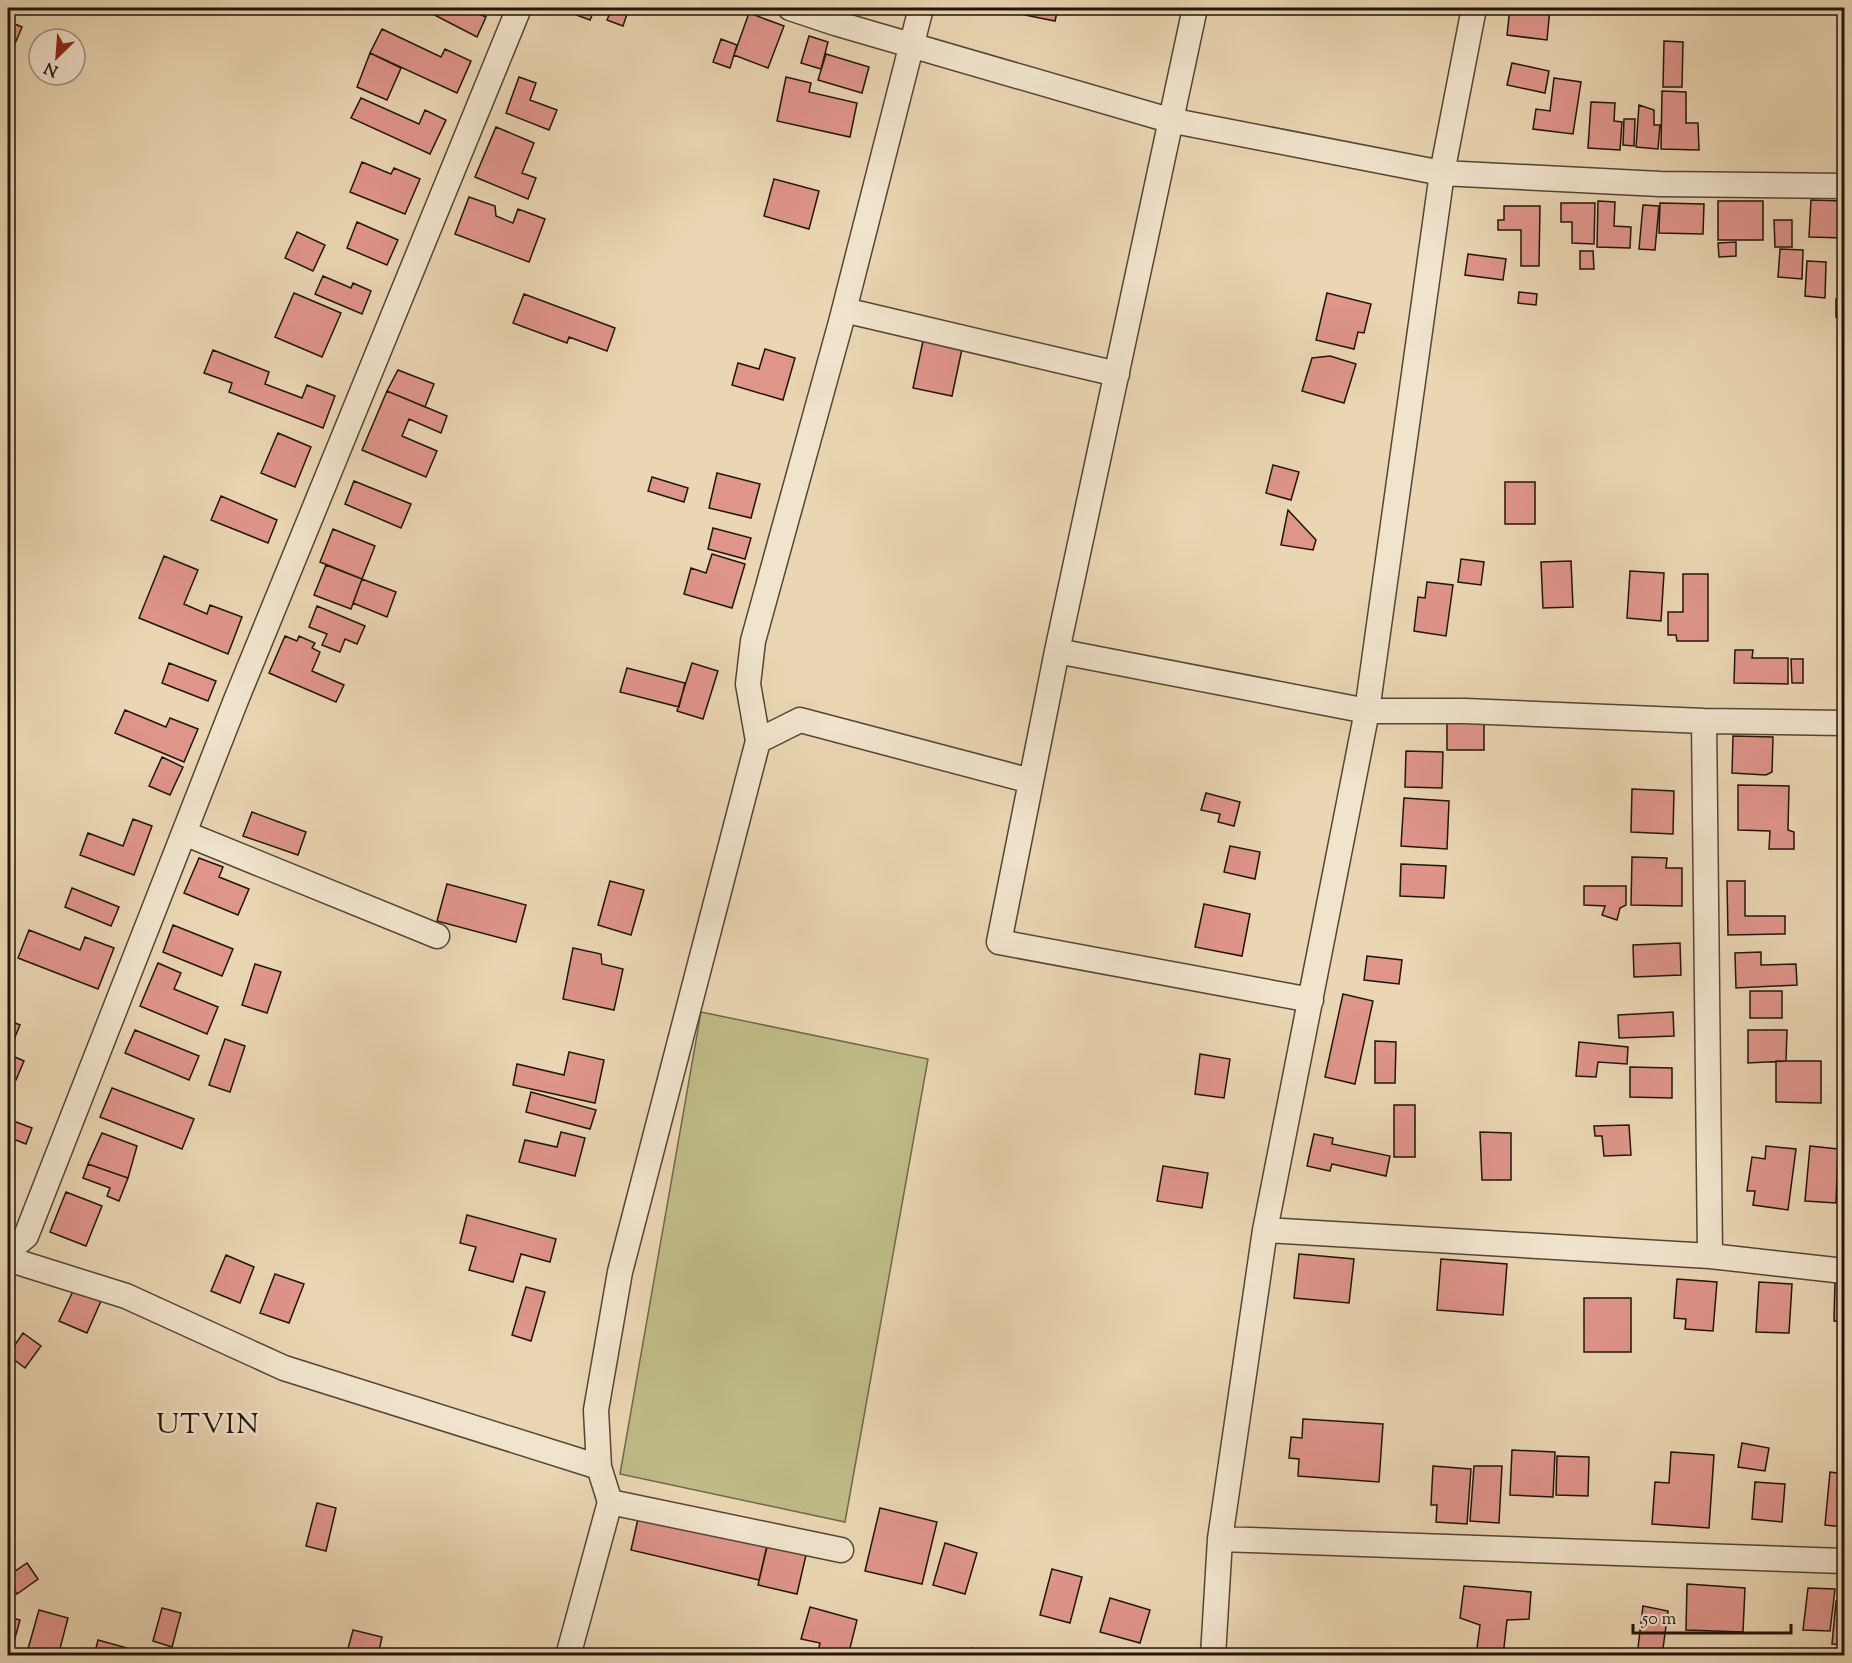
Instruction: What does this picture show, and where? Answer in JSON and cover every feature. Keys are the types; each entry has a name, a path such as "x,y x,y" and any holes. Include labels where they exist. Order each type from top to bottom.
{"street":[{"path":"8,1251 26,1236 184,833 519,8"},
{"path":"790,8 1171,120 1442,173 1660,184 1845,186"},
{"path":"568,1656 610,1502 599,1467 596,1410 620,1272 758,741 748,684 753,641 844,310 921,8"},
{"path":"1195,8 1057,651 999,942 1311,1000"},
{"path":"1213,1656 1220,1539 1265,1230 1367,711 1442,173 1474,8"},
{"path":"844,310 1117,374"},
{"path":"1057,651 1367,711 1465,711 1704,721 1845,723"},
{"path":"758,741 800,720 1031,781"},
{"path":"1704,721 1710,1256"},
{"path":"184,833 438,936"},
{"path":"1265,1230 1710,1256 1845,1271"},
{"path":"8,1258 126,1296 284,1368 599,1467"},
{"path":"610,1502 842,1550"},
{"path":"1220,1539 1845,1562"}],"shaded area":[{"path":"701,1012 928,1059 845,1522 620,1474"}],"building":[{"path":"421,8 466,8 486,17 477,37"},
{"path":"558,8 595,8 590,20"},
{"path":"612,8 629,8 623,26 607,20"},
{"path":"1022,8 1058,8 1055,21 1020,14"},
{"path":"1510,8 1550,8 1547,40 1507,35"},
{"path":"749,13 784,26 768,68 734,55"},
{"path":"8,21 22,27 11,53 8,52"},
{"path":"382,29 441,57 445,49 471,61 457,93 370,53"},
{"path":"809,36 828,42 821,69 801,63"},
{"path":"721,39 737,45 730,68 713,62"},
{"path":"1664,41 1683,42 1682,87 1663,87"},
{"path":"370,53 401,68 387,100 357,87"},
{"path":"826,54 869,67 862,93 818,80"},
{"path":"1512,63 1549,71 1545,93 1507,85"},
{"path":"519,77 536,83 530,100 557,110 549,130 506,113"},
{"path":"786,77 811,83 809,92 857,103 850,137 777,121"},
{"path":"1554,78 1581,82 1573,134 1533,129 1536,109 1550,111"},
{"path":"1662,91 1686,92 1686,123 1698,123 1699,150 1661,149"},
{"path":"361,98 419,124 425,110 446,120 430,154 351,118"},
{"path":"1591,102 1615,103 1614,121 1622,122 1620,150 1588,148"},
{"path":"1639,105 1654,110 1654,125 1660,125 1658,149 1636,147"},
{"path":"1624,119 1635,119 1634,146 1623,145"},
{"path":"496,127 534,143 522,173 536,178 528,199 475,177"},
{"path":"362,162 391,174 394,168 420,179 405,214 350,192"},
{"path":"774,179 819,191 809,229 764,216"},
{"path":"469,197 495,206 496,216 513,223 518,209 545,219 529,262 455,234"},
{"path":"1811,200 1844,201 1844,238 1809,237"},
{"path":"1598,201 1615,202 1614,226 1631,227 1630,248 1597,247"},
{"path":"1718,201 1763,201 1763,240 1718,240"},
{"path":"1561,203 1595,203 1594,244 1572,243 1572,222 1561,222"},
{"path":"1660,203 1704,204 1703,234 1659,233"},
{"path":"1643,205 1659,206 1655,250 1639,249"},
{"path":"1504,206 1540,206 1539,266 1521,266 1521,230 1498,230 1498,220 1504,220"},
{"path":"1774,220 1792,220 1792,247 1775,247"},
{"path":"357,222 398,240 387,265 347,248"},
{"path":"297,232 325,245 313,271 285,258"},
{"path":"1736,242 1736,256 1719,257 1718,243"},
{"path":"1780,249 1803,250 1802,279 1778,277"},
{"path":"1580,251 1593,251 1594,269 1580,269"},
{"path":"1468,254 1506,259 1503,280 1465,275"},
{"path":"1807,261 1826,262 1825,298 1805,296"},
{"path":"323,276 351,288 353,283 371,291 362,314 315,294"},
{"path":"1519,292 1537,294 1536,305 1518,303"},
{"path":"294,293 341,313 322,357 275,337"},
{"path":"1327,293 1371,304 1364,333 1358,332 1354,349 1316,340"},
{"path":"524,294 615,328 607,351 569,337 567,343 513,323"},
{"path":"1836,299 1844,299 1844,317 1836,317"},
{"path":"923,341 962,349 952,396 913,388"},
{"path":"765,349 795,358 783,400 732,385 738,363 759,369"},
{"path":"213,350 269,372 265,384 302,398 307,385 335,396 323,428 229,392 232,383 204,373"},
{"path":"1330,356 1356,364 1344,403 1302,391 1312,358"},
{"path":"398,370 434,384 425,407 387,391"},
{"path":"387,391 447,416 441,433 409,419 402,436 437,451 426,477 362,450"},
{"path":"278,433 311,447 295,487 261,473"},
{"path":"1273,465 1299,472 1291,500 1266,493"},
{"path":"717,473 760,484 751,518 709,508"},
{"path":"652,477 688,488 684,502 648,491"},
{"path":"354,481 411,504 401,528 345,504"},
{"path":"1505,482 1535,482 1535,524 1505,524"},
{"path":"221,496 277,520 268,543 211,520"},
{"path":"1288,510 1316,540 1313,550 1281,545"},
{"path":"713,528 751,538 745,559 708,549"},
{"path":"333,529 375,546 362,579 320,562"},
{"path":"712,554 745,564 732,608 684,594 691,568 706,573"},
{"path":"164,556 198,570 184,604 207,614 210,605 242,617 228,654 139,618"},
{"path":"1461,559 1484,562 1481,585 1458,582"},
{"path":"1571,561 1573,607 1543,608 1541,562"},
{"path":"326,565 362,579 351,609 314,595"},
{"path":"1630,571 1664,573 1661,621 1627,618"},
{"path":"1683,574 1708,574 1708,641 1677,641 1676,635 1668,635 1668,612 1683,612"},
{"path":"362,579 396,592 387,617 353,603"},
{"path":"1427,582 1453,585 1446,636 1414,631 1418,597 1425,598"},
{"path":"317,606 365,626 357,644 345,639 340,652 322,645 327,634 309,627"},
{"path":"285,636 297,641 299,636 315,643 312,648 320,652 312,671 344,685 336,702 269,673"},
{"path":"1735,650 1753,650 1752,658 1788,658 1788,684 1734,683"},
{"path":"1791,659 1803,659 1803,683 1792,683"},
{"path":"169,663 216,681 208,701 162,683"},
{"path":"692,663 718,671 703,719 677,711"},
{"path":"627,668 685,683 679,707 620,692"},
{"path":"125,710 166,727 170,718 198,729 184,762 115,733"},
{"path":"1447,723 1484,723 1484,750 1447,750"},
{"path":"1733,736 1773,737 1772,772 1766,775 1732,773"},
{"path":"1406,751 1443,752 1442,788 1405,787"},
{"path":"162,757 183,767 170,795 149,786"},
{"path":"1738,785 1789,786 1788,830 1794,832 1794,849 1769,849 1770,831 1738,830"},
{"path":"1632,789 1674,791 1673,834 1631,832"},
{"path":"1206,793 1240,802 1234,826 1218,822 1220,814 1201,810"},
{"path":"1404,798 1449,801 1447,849 1401,846"},
{"path":"252,812 306,832 298,855 243,836"},
{"path":"133,819 152,826 134,875 80,855 88,833 123,846"},
{"path":"1230,846 1260,852 1255,879 1224,872"},
{"path":"1632,857 1667,858 1666,868 1682,868 1682,906 1631,905"},
{"path":"199,858 223,867 219,877 249,889 238,915 184,893"},
{"path":"1401,864 1446,866 1444,898 1400,896"},
{"path":"610,881 644,890 631,935 598,925"},
{"path":"1727,881 1745,881 1745,916 1785,916 1785,934 1728,935"},
{"path":"447,884 526,905 516,942 437,921"},
{"path":"1584,886 1626,886 1626,905 1620,908 1617,920 1602,915 1605,906 1584,905"},
{"path":"72,888 119,907 111,926 65,907"},
{"path":"1204,904 1250,914 1242,956 1195,947"},
{"path":"173,925 233,949 222,976 163,952"},
{"path":"29,930 80,950 85,937 114,948 98,989 18,958"},
{"path":"1680,943 1681,975 1634,977 1633,945"},
{"path":"573,948 601,954 602,964 623,969 614,1010 563,999"},
{"path":"1761,952 1761,965 1796,964 1797,985 1736,988 1735,953"},
{"path":"1367,956 1402,960 1399,984 1364,980"},
{"path":"158,963 181,973 174,989 218,1007 207,1034 140,1006"},
{"path":"255,964 281,972 267,1013 242,1005"},
{"path":"1750,991 1782,991 1782,1018 1750,1018"},
{"path":"1343,994 1373,1001 1355,1084 1325,1077"},
{"path":"1673,1012 1674,1036 1619,1038 1618,1015"},
{"path":"8,1020 20,1025 8,1054"},
{"path":"135,1030 199,1056 189,1080 125,1053"},
{"path":"1748,1030 1787,1030 1786,1061 1748,1063"},
{"path":"225,1039 245,1046 230,1092 209,1085"},
{"path":"1375,1041 1396,1042 1395,1083 1375,1083"},
{"path":"1579,1042 1628,1047 1627,1064 1598,1062 1596,1077 1576,1076"},
{"path":"569,1052 604,1060 595,1103 513,1085 517,1064 564,1075"},
{"path":"8,1054 24,1061 16,1080 8,1076"},
{"path":"1200,1054 1230,1059 1224,1098 1195,1094"},
{"path":"1776,1061 1821,1061 1821,1103 1776,1102"},
{"path":"1630,1067 1672,1068 1672,1098 1630,1097"},
{"path":"112,1088 194,1119 182,1149 100,1117"},
{"path":"531,1092 596,1110 590,1129 526,1112"},
{"path":"1394,1105 1415,1105 1415,1157 1394,1157"},
{"path":"8,1119 32,1128 26,1144 8,1137"},
{"path":"1629,1125 1631,1155 1604,1156 1602,1136 1595,1136 1594,1126"},
{"path":"561,1132 585,1138 575,1176 519,1162 525,1140 557,1147"},
{"path":"1480,1132 1511,1133 1511,1180 1482,1180"},
{"path":"102,1133 137,1146 128,1178 88,1164"},
{"path":"1314,1134 1333,1138 1332,1144 1390,1156 1386,1176 1332,1164 1330,1171 1307,1166"},
{"path":"1766,1146 1796,1149 1788,1210 1753,1205 1755,1191 1747,1191 1752,1157 1765,1159"},
{"path":"1810,1146 1838,1149 1836,1203 1805,1201"},
{"path":"88,1164 128,1178 119,1201 107,1196 110,1188 83,1178"},
{"path":"1163,1166 1208,1173 1202,1208 1157,1201"},
{"path":"66,1192 102,1206 86,1246 50,1232"},
{"path":"467,1215 556,1239 550,1262 521,1254 513,1282 469,1270 476,1247 460,1243"},
{"path":"1299,1254 1354,1259 1349,1303 1294,1298"},
{"path":"226,1255 254,1267 240,1303 211,1291"},
{"path":"1441,1259 1507,1264 1503,1315 1437,1310"},
{"path":"275,1274 304,1284 289,1323 260,1313"},
{"path":"1677,1279 1717,1282 1713,1331 1685,1329 1686,1319 1674,1318"},
{"path":"1835,1281 1844,1281 1844,1322 1834,1321"},
{"path":"1759,1282 1792,1284 1789,1333 1756,1332"},
{"path":"526,1287 545,1292 531,1341 512,1335"},
{"path":"74,1289 101,1301 87,1333 59,1321"},
{"path":"1584,1298 1631,1298 1631,1352 1584,1352"},
{"path":"23,1333 41,1346 25,1368 8,1355"},
{"path":"1303,1419 1383,1424 1379,1482 1298,1476 1299,1459 1289,1458 1291,1437 1302,1438"},
{"path":"1742,1443 1769,1448 1765,1471 1738,1467"},
{"path":"1512,1450 1555,1452 1553,1497 1510,1495"},
{"path":"1671,1452 1714,1455 1709,1528 1652,1524 1655,1482 1669,1483"},
{"path":"1557,1456 1589,1457 1588,1496 1556,1495"},
{"path":"1433,1466 1471,1469 1467,1524 1436,1522 1437,1505 1431,1505"},
{"path":"1474,1466 1502,1466 1499,1523 1470,1521"},
{"path":"1830,1472 1844,1474 1844,1527 1825,1525"},
{"path":"1755,1482 1785,1484 1782,1522 1752,1519"},
{"path":"317,1503 336,1508 326,1551 306,1546"},
{"path":"880,1508 937,1522 922,1584 865,1571"},
{"path":"640,1510 768,1541 759,1580 631,1550"},
{"path":"945,1543 977,1553 965,1594 933,1585"},
{"path":"767,1547 806,1555 797,1594 758,1585"},
{"path":"27,1563 38,1579 17,1594 8,1581 8,1576"},
{"path":"1052,1569 1082,1577 1070,1623 1040,1615"},
{"path":"1687,1584 1745,1588 1743,1632 1686,1630"},
{"path":"1464,1586 1531,1592 1529,1619 1507,1620 1503,1656 1476,1656 1480,1625 1460,1618"},
{"path":"1808,1588 1835,1589 1830,1631 1803,1630"},
{"path":"1110,1598 1150,1610 1140,1643 1100,1632"},
{"path":"1836,1601 1844,1602 1844,1645 1832,1644"},
{"path":"1643,1606 1668,1611 1662,1656 1637,1656"},
{"path":"810,1607 857,1620 848,1656 817,1656 820,1643 801,1639"},
{"path":"162,1608 181,1613 172,1647 153,1641"},
{"path":"39,1610 68,1618 58,1656 26,1656"},
{"path":"8,1617 20,1620 10,1656 8,1656"},
{"path":"353,1630 382,1637 378,1656 346,1656"},
{"path":"98,1640 127,1648 125,1656 94,1656"},
{"path":"972,1648 995,1656 970,1656"}],"district":[{"name":"UTVIN","path":"208,1426"}]}
